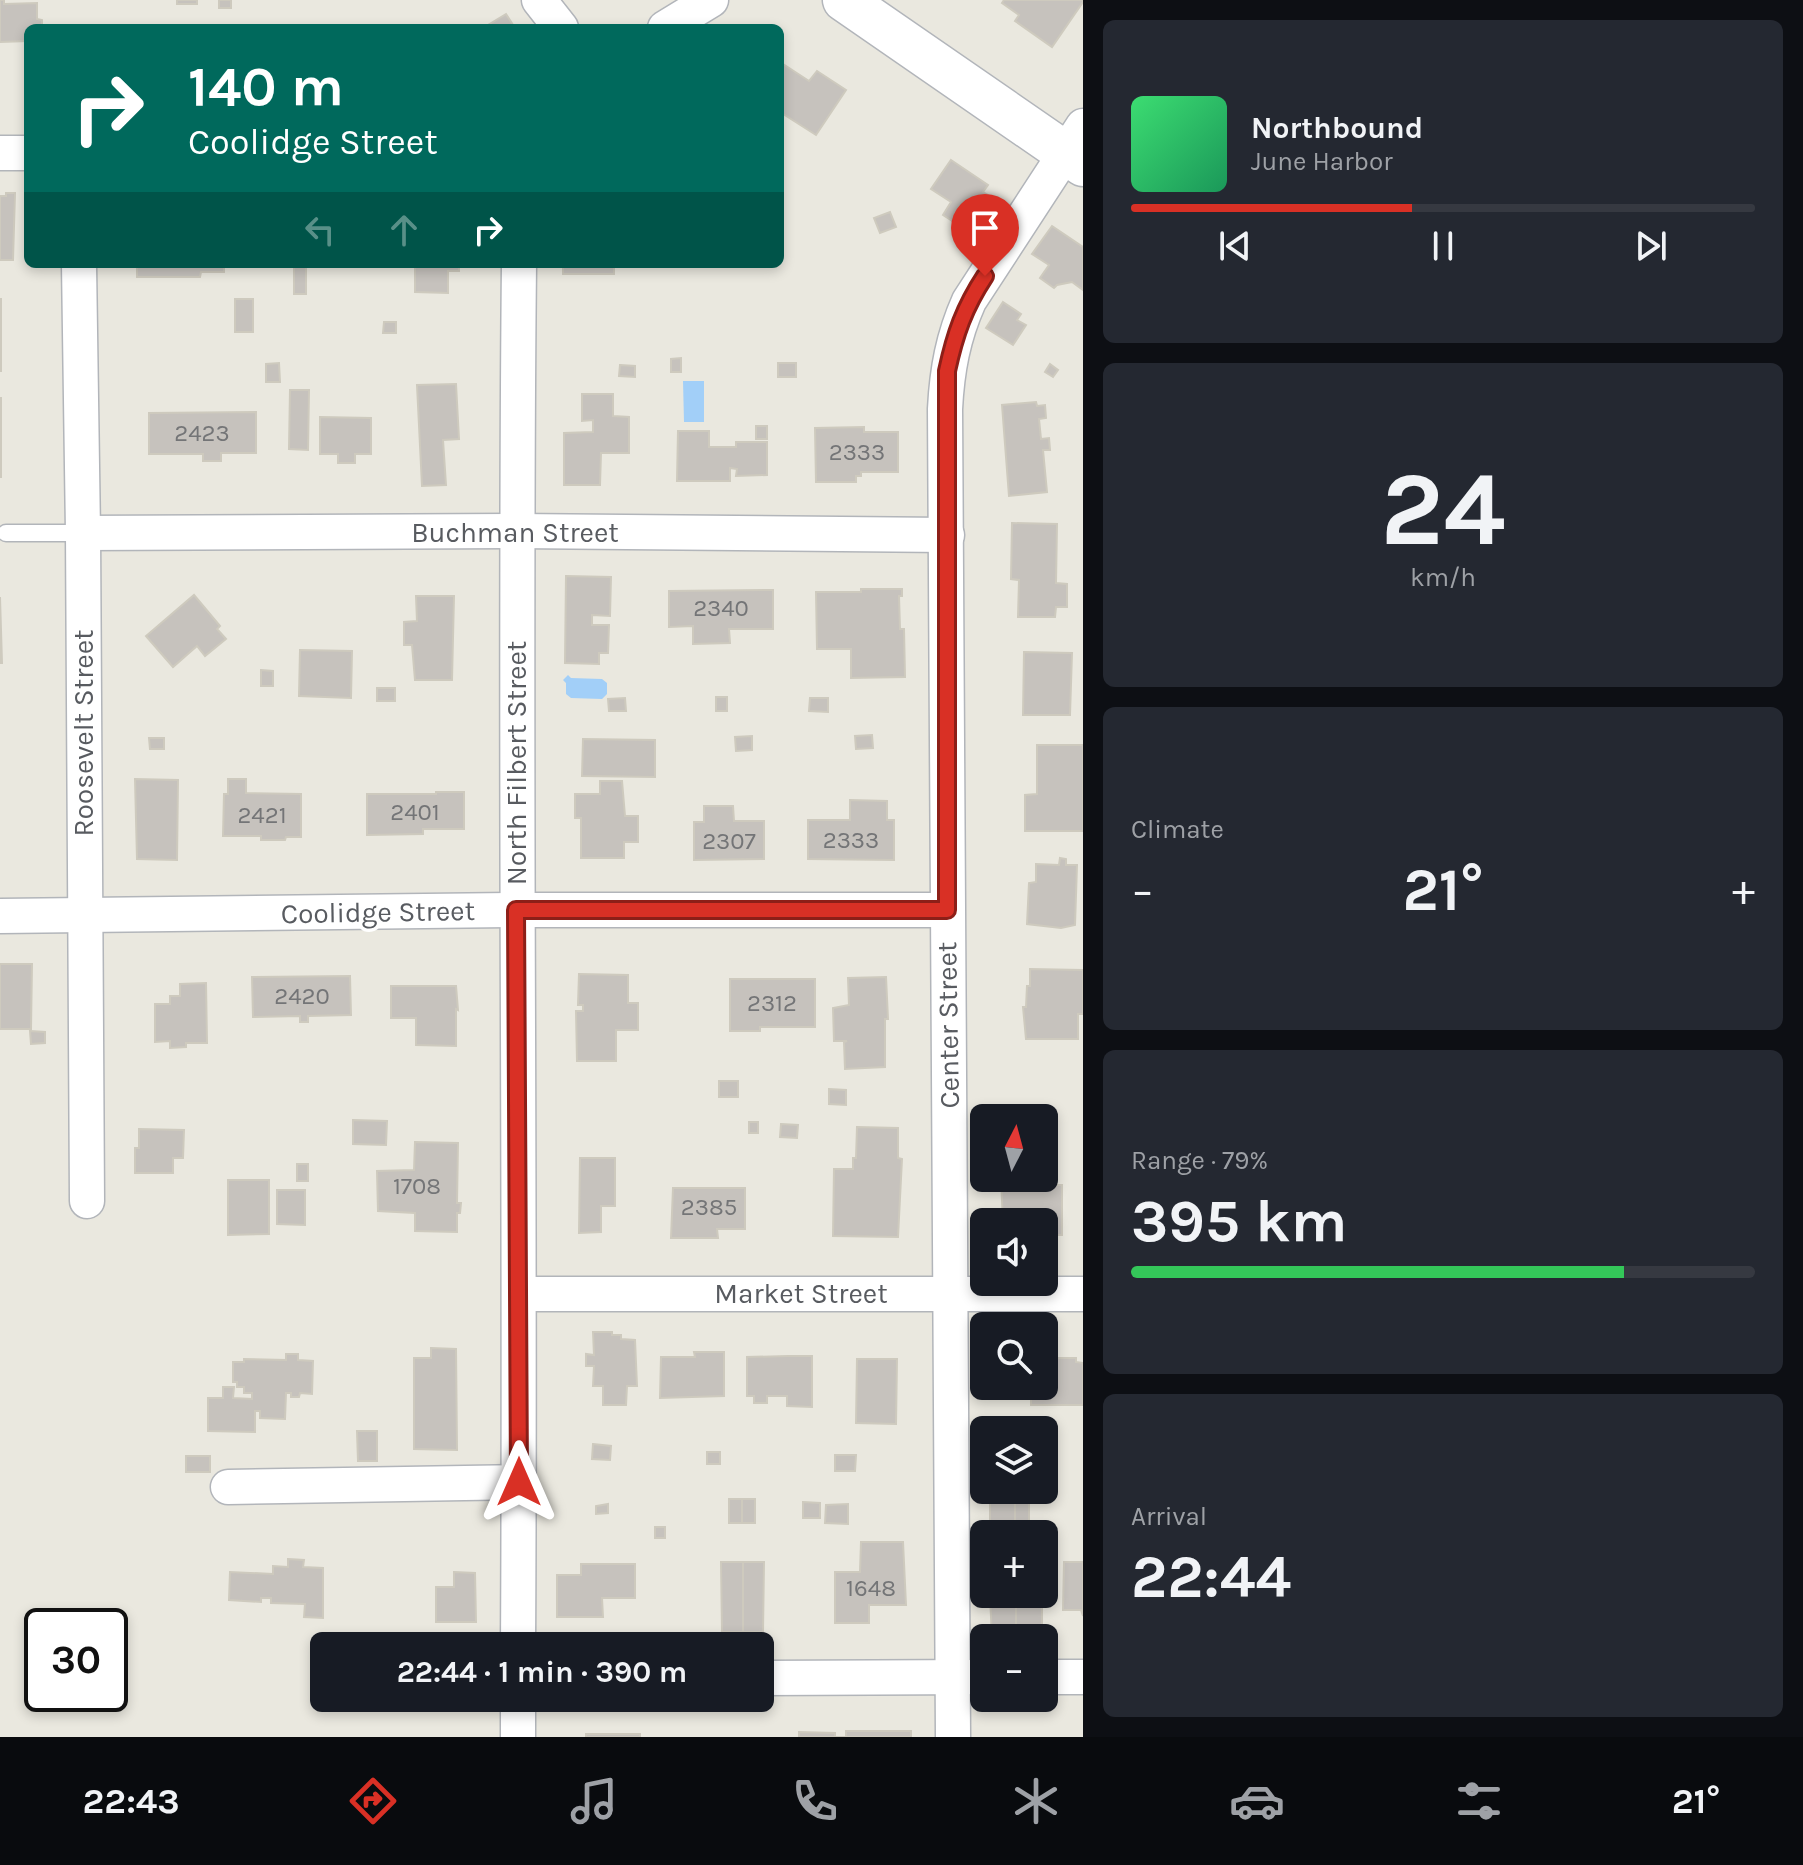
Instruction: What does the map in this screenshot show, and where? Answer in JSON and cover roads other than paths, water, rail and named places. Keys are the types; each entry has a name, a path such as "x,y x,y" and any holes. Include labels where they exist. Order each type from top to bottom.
{"street":[{"path":"539,0 558,24"},
{"path":"672,24 711,0"},
{"path":"844,0 1077,148"},
{"name":"Center Street","path":"953,1737 968,1677 951,1293 947,371 955,332 969,301 1077,148"},
{"path":"0,153 24,153"},
{"name":"Roosevelt Street","path":"79,268 87,1201"},
{"name":"North Filbert Street","path":"518,1632 520,1294 516,531 519,268"},
{"name":"Buchman Street","path":"83,533 516,531 947,535"},
{"name":"Coolidge Street","path":"0,916 516,910 947,910"},
{"name":"Market Street","path":"520,1294 1083,1294"},
{"path":"228,1487 519,1482"},
{"path":"774,1678 968,1677"},
{"path":"1058,1677 1083,1677"},
{"path":"518,1712 518,1737"}],"lane":[{"path":"6,533 83,533"}],"water":[{"path":"683,381 704,381 704,422 684,422"},
{"path":"568,675 571,678 602,679 607,683 607,694 602,699 571,698 566,694 563,680"}]}
